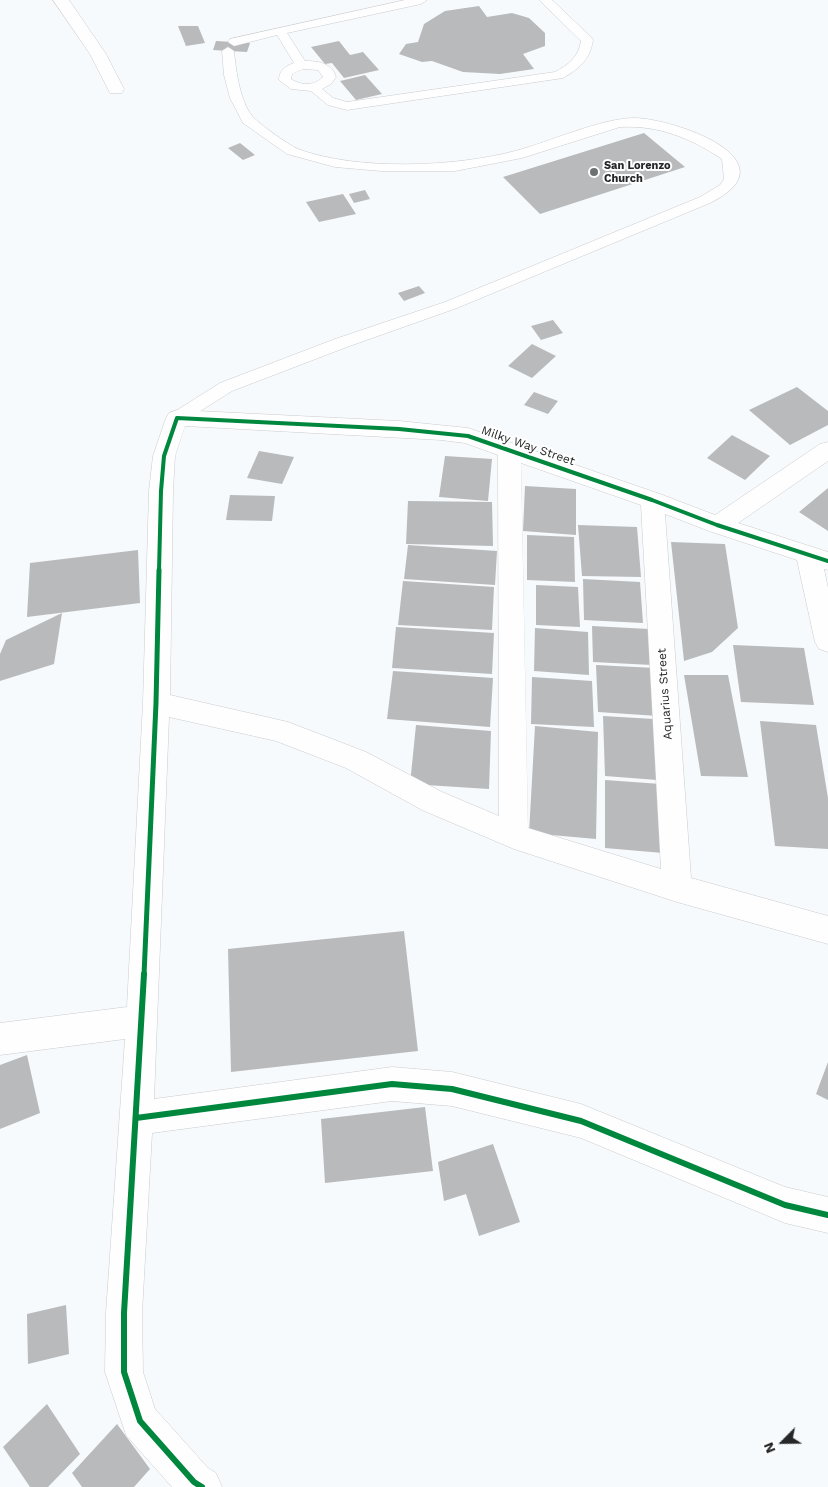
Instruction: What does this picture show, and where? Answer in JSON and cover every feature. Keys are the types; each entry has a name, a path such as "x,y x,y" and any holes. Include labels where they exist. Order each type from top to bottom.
{"street":[{"path":"61,0 98,54 116,89"},
{"path":"177,418 164,456 160,492 156,703 142,1021 128,1228 124,1312 124,1372 140,1421 194,1482 202,1487"},
{"name":"Milky Way Street","path":"177,418 441,432 468,436 652,500 717,526 818,558"},
{"path":"509,450 514,836"},
{"path":"717,526 828,450"},
{"name":"Aquarius Street","path":"652,500 677,888"},
{"path":"818,558 828,642"},
{"path":"156,703 278,730 356,760 432,801 514,836 677,888 828,930"},
{"path":"0,1039 142,1021"},
{"path":"136,1118 392,1084 452,1089 581,1121 785,1205 828,1216"}],"lane":[{"path":"177,418 226,387 460,302 705,200 723,191 730,184 732,175 728,157 707,143 680,130 659,124 640,122 619,123 517,155 455,167 381,167 335,163 292,151 248,120 237,98 230,75 231,47 280,31 422,0"},
{"path":"314,87 323,98 332,104 347,106 558,75 575,66 586,54 587,40 545,0"},
{"path":"280,31 301,65"},
{"path":"301,65 318,66 329,72 330,77 327,81 314,87 296,87 285,80 285,76 288,71 301,65"}],"building":[{"path":"479,6 487,17 512,13 529,18 545,33 545,46 523,54 534,69 500,74 463,72 432,61 422,62 399,54 406,44 418,42 424,24 445,11"},
{"path":"178,26 198,26 205,43 186,46"},
{"path":"216,41 250,43 247,52 213,50"},
{"path":"339,41 350,55 363,52 379,70 344,78 332,63 325,64 311,47"},
{"path":"365,75 382,94 356,100 340,81"},
{"name":"San Lorenzo Church","path":"644,133 685,167 540,214 503,177"},
{"path":"240,143 255,155 243,160 228,148"},
{"path":"365,190 370,199 354,203 349,194"},
{"path":"343,194 356,214 319,222 306,202"},
{"path":"419,286 425,293 404,301 398,293"},
{"path":"553,320 563,333 541,340 531,326"},
{"path":"532,344 556,356 532,378 508,366"},
{"path":"797,387 828,411 828,425 790,445 749,410"},
{"path":"534,392 558,401 548,414 524,405"},
{"path":"732,435 770,456 745,480 707,458"},
{"path":"259,451 294,457 282,484 247,478"},
{"path":"445,456 492,459 488,501 439,497"},
{"path":"525,486 576,489 576,535 523,531"},
{"path":"828,488 828,531 799,512"},
{"path":"230,495 275,496 272,521 226,520"},
{"path":"408,501 492,502 493,546 406,544"},
{"path":"578,525 637,527 641,577 582,576"},
{"path":"527,535 574,537 575,582 527,580"},
{"path":"671,542 725,544 738,628 712,652 684,661"},
{"path":"408,545 497,551 495,585 404,579"},
{"path":"138,550 140,603 27,617 30,563"},
{"path":"583,579 640,582 643,623 584,620"},
{"path":"403,581 494,587 492,630 398,625"},
{"path":"536,585 578,587 580,627 536,625"},
{"path":"62,613 54,664 0,681 0,654 6,640"},
{"path":"592,626 649,629 652,665 593,662"},
{"path":"396,627 494,633 492,674 392,668"},
{"path":"535,628 588,632 589,675 534,671"},
{"path":"733,645 804,648 814,705 741,702"},
{"path":"596,665 655,668 658,716 598,712"},
{"path":"393,671 493,678 490,727 387,719"},
{"path":"684,675 728,675 748,777 701,776"},
{"path":"532,677 592,681 594,727 531,724"},
{"path":"603,716 654,719 657,780 605,776"},
{"path":"760,721 816,725 828,798 828,849 775,846"},
{"path":"416,725 491,731 489,789 410,784"},
{"path":"535,726 598,732 596,839 529,833"},
{"path":"605,780 661,784 663,853 605,848"},
{"path":"404,931 418,1051 231,1072 228,949"},
{"path":"27,1055 40,1113 0,1129 0,1065"},
{"path":"828,1062 828,1100 816,1094"},
{"path":"425,1107 433,1171 325,1183 321,1119"},
{"path":"493,1144 520,1222 479,1236 466,1194 444,1201 438,1162"},
{"path":"66,1305 69,1354 28,1364 27,1314"},
{"path":"47,1404 80,1454 48,1487 30,1487 3,1447"},
{"path":"117,1424 150,1469 134,1487 82,1487 72,1473"}],"cycle path":[{"path":"202,1487 194,1482 140,1421 124,1372 124,1313 142,1021 156,703 161,491 164,456 177,418 399,429 468,436 652,500 717,525 828,561"},
{"path":"136,1118 392,1084 452,1089 581,1121 785,1205 828,1215"}],"place":[{"name":"San Lorenzo Church","path":"594,172"}]}
